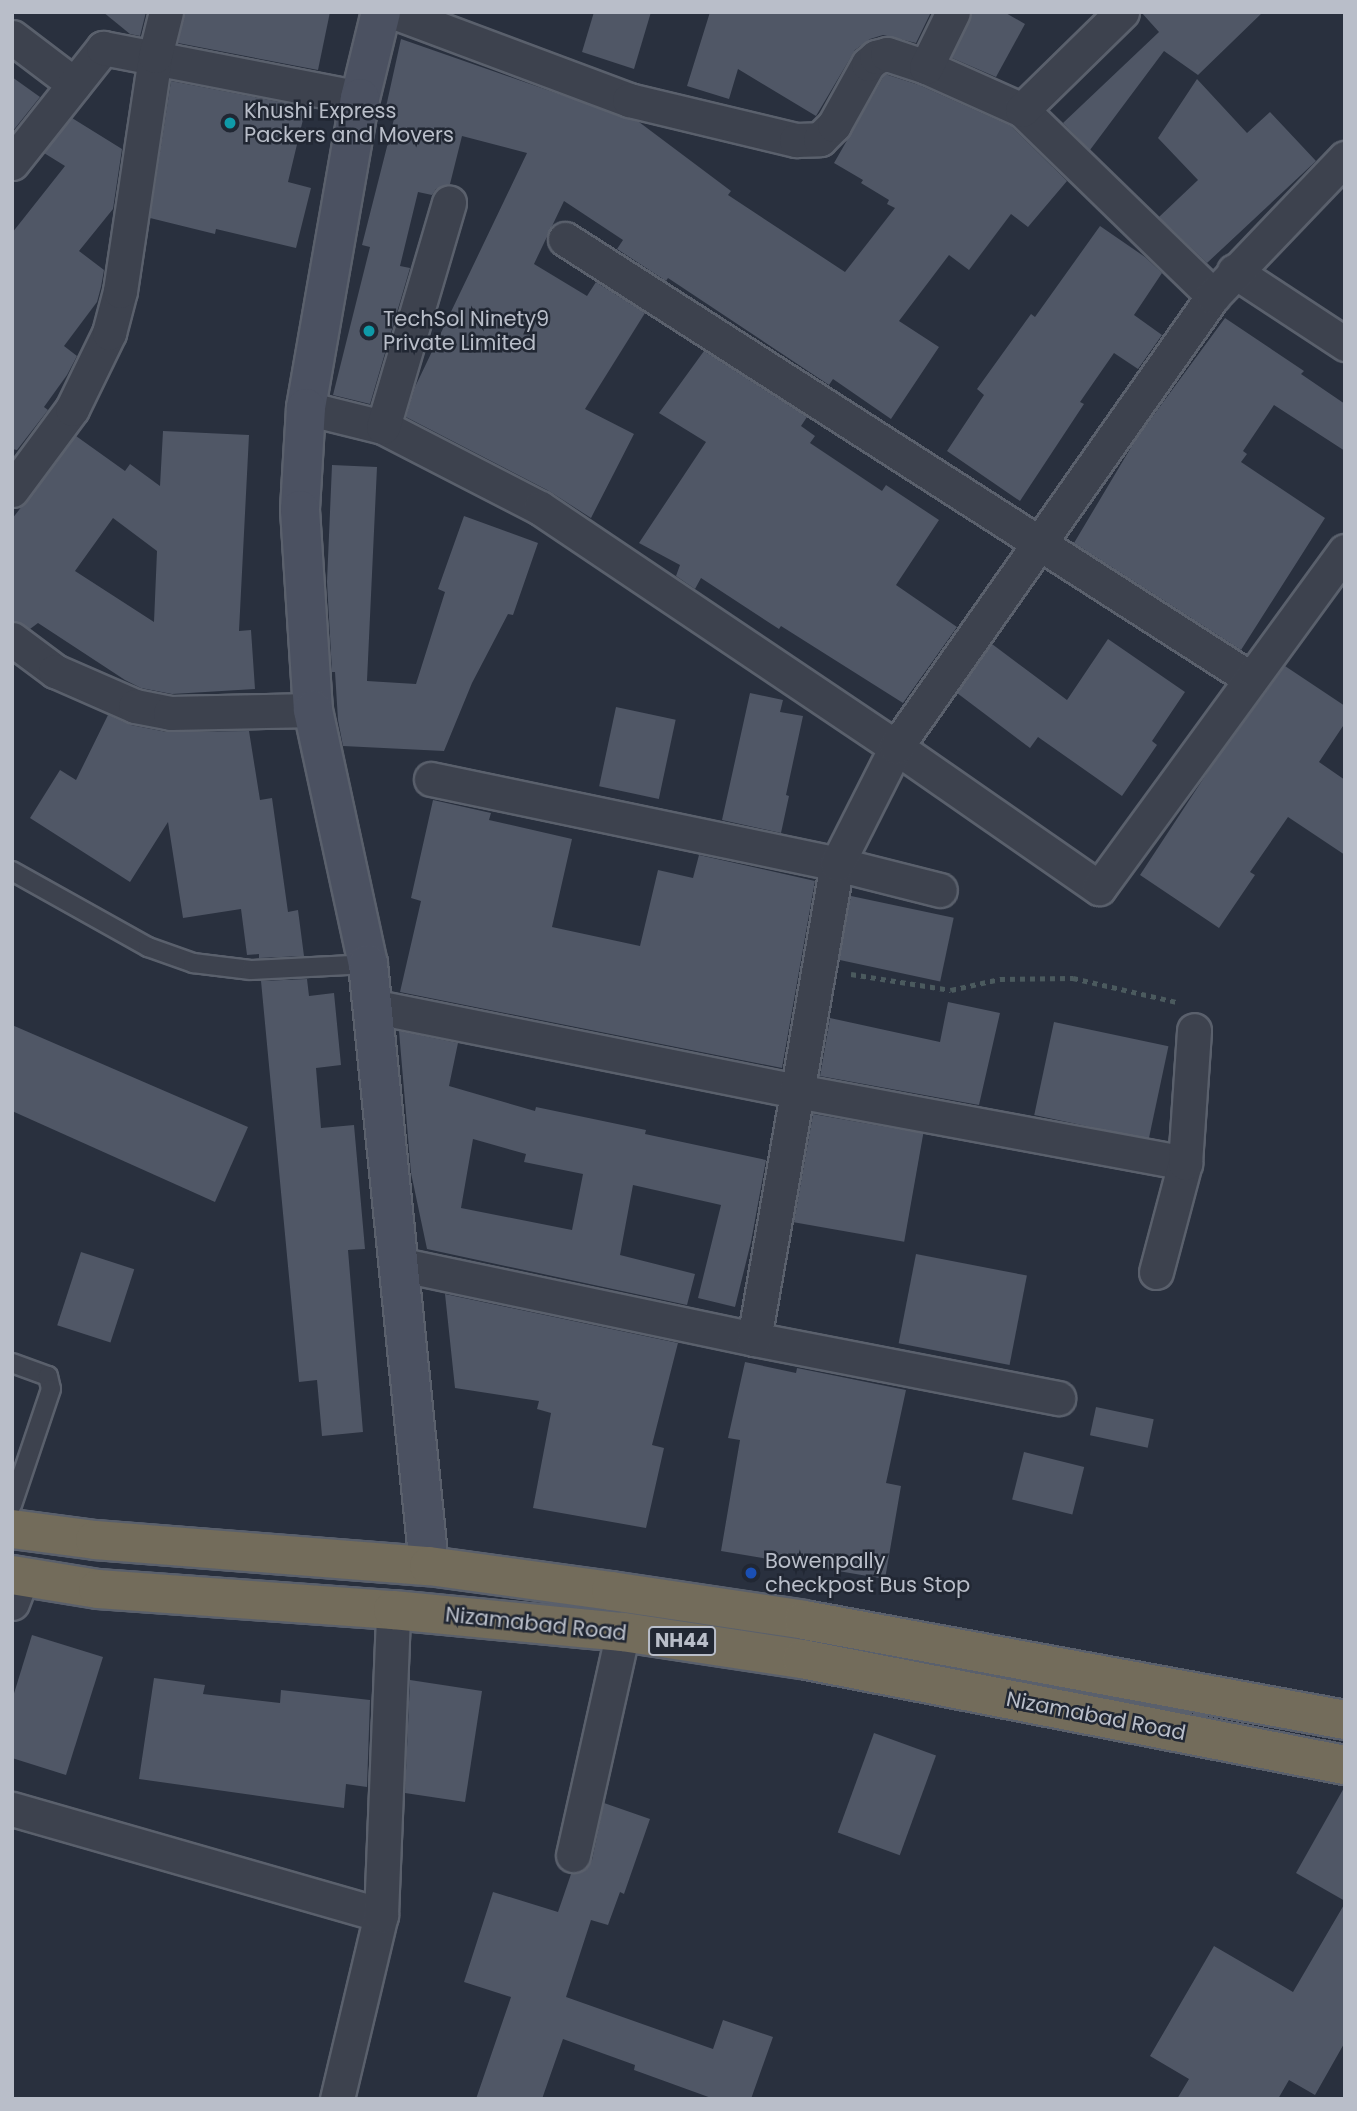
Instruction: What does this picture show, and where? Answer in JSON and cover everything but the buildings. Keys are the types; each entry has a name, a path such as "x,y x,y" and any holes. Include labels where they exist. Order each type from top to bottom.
{"highway":[{"name":"Nizamabad Road","path":"12,1529 95,1540 429,1566 804,1620 1343,1715"},
{"name":"Nizamabad Road","path":"16,1585 393,1610 623,1632 802,1659 1345,1765"}],"street":[{"path":"12,490 72,409 109,333 120,291 155,56 166,12"},
{"path":"381,12 360,98 306,408 300,510 313,710 368,964 429,1566"},
{"path":"394,12 629,100 796,140 820,139 834,125 868,64 876,57 887,54 926,67 1022,110 1213,296"},
{"path":"926,67 953,12"},
{"path":"1022,110 1122,12"},
{"path":"12,37 75,84"},
{"path":"12,163 103,48 360,98"},
{"path":"754,1339 836,864 896,747 1213,296 1234,271 1345,158"},
{"path":"383,427 449,203"},
{"path":"565,239 1042,542 1251,679"},
{"path":"1234,271 1345,344"},
{"path":"306,408 383,427 540,508 896,747 1099,888 1345,551"},
{"path":"12,639 55,671 135,706 170,713 313,710"},
{"path":"431,779 836,864 940,890"},
{"path":"371,1006 797,1091 1185,1163"},
{"path":"1156,1272 1185,1163 1194,1030"},
{"path":"398,1264 754,1339 1058,1398"},
{"path":"337,2099 382,1915 393,1610"},
{"path":"573,1855 623,1632"},
{"path":"12,1809 382,1915"}],"lane":[{"path":"12,871 26,876 148,947 193,963 251,970 368,964"},
{"path":"12,1363 48,1376 51,1389 12,1505"}],"path":[{"path":"819,969 951,990 1000,979 1073,978 1167,997 1191,1008 1194,1030"}],"place":[{"name":"Khushi Express Packers and Movers","path":"230,123"},
{"name":"TechSol Ninety9 Private Limited","path":"369,331"},
{"name":"Bowenpally checkpost Bus Stop","path":"751,1573"}]}
